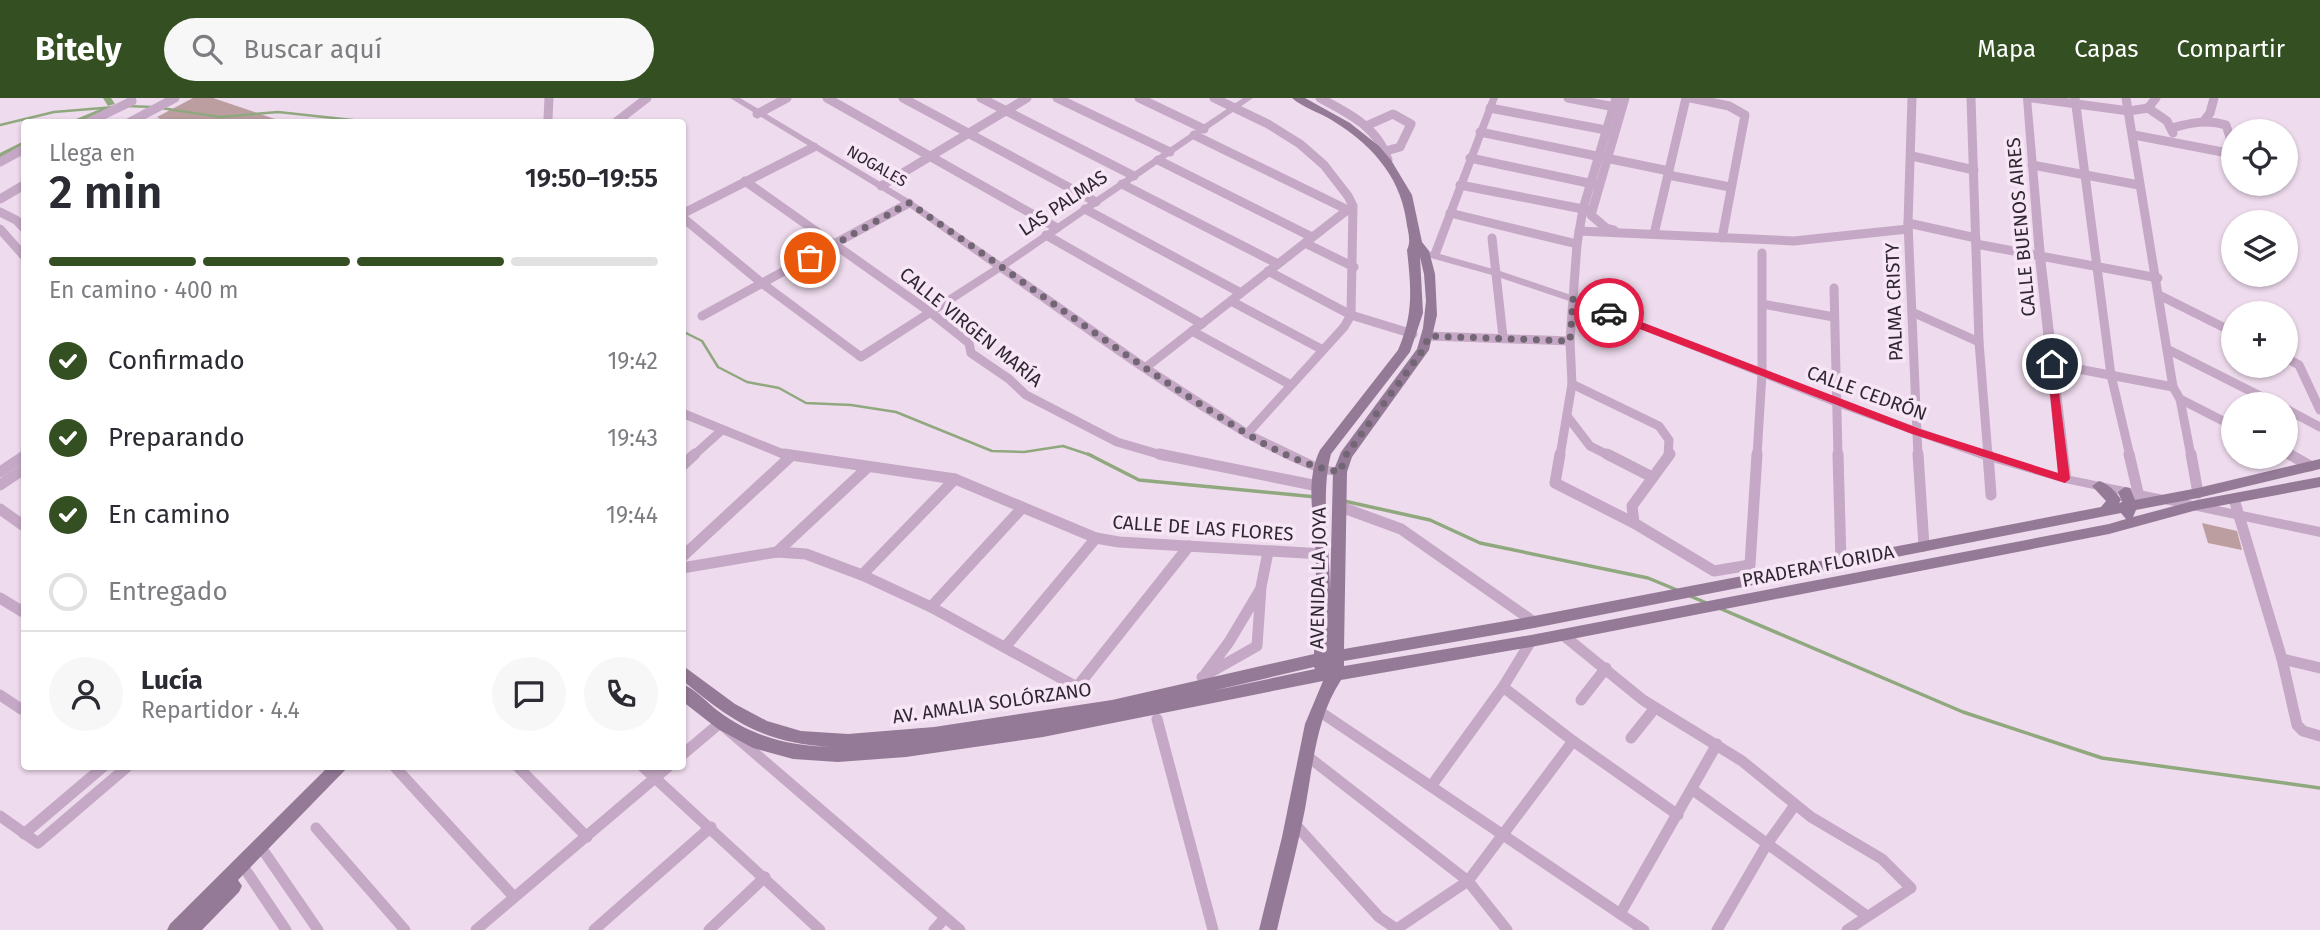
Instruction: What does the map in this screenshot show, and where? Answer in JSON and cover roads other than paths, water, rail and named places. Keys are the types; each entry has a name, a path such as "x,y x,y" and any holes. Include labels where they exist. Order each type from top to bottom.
{"main road":[{"name":"AVENIDA LA JOYA","path":"1268,930 1294,823 1306,755 1328,670 1340,472 1346,455 1423,350 1429,336 1432,295 1406,193 1387,155 1339,118 1305,99"},
{"name":"AVENIDA LA JOYA","path":"1328,670 1320,468 1325,453 1404,352 1413,334 1419,311 1422,250"},
{"name":"PRADERA FLORIDA","path":"1328,670 1531,641 2109,529 2244,482 2315,465"},
{"path":"2234,499 2244,482"},
{"name":"PRADERA FLORIDA","path":"1328,670 1534,622 2106,510 2133,499 2234,499 2320,482"},
{"path":"2099,486 2114,500 2106,510"},
{"path":"2109,529 2125,521 2133,499"},
{"name":"AV. AMALIA SOLÓRZANO","path":"686,674 729,709 763,727 801,738 848,741 934,734 1043,720 1217,685 1328,670"},
{"name":"AV. AMALIA SOLÓRZANO","path":"686,694 720,723 769,746 816,755 894,751 1042,732 1328,670"},
{"path":"176,930 337,770"},
{"path":"190,930 348,770"}],"street":[{"path":"146,119 175,98"},
{"path":"137,119 185,98"},
{"path":"548,119 550,98"},
{"path":"620,119 646,98"},
{"name":"NOGALES","path":"734,98 909,203 1002,265 1145,368 1247,434 1320,468 1340,472"},
{"path":"757,114 788,98"},
{"path":"827,98 1057,228"},
{"path":"903,98 1096,202"},
{"path":"981,98 1133,176"},
{"path":"881,186 1027,98"},
{"path":"1057,98 1170,152"},
{"path":"1139,98 1204,129"},
{"path":"1214,98 1279,131 1324,165 1348,196 1350,211 1354,267 1351,315 1247,434"},
{"name":"LAS PALMAS","path":"860,357 1002,265 1249,98"},
{"name":"AVENIDA LA JOYA","path":"1320,98 1366,126 1387,155"},
{"path":"1568,98 1617,104"},
{"path":"1625,98 1617,104 1588,210 1579,231 1570,341 1572,384 1555,483 1634,523 1714,571 1750,565 1762,374 1762,253"},
{"path":"1654,234 1689,98 1729,106 1745,116 1730,187 1723,238"},
{"name":"PALMA CRISTY","path":"1912,98 1908,226 1916,432 1924,546"},
{"path":"1971,98 1979,342 1991,495"},
{"path":"2029,98 2075,101 2129,111 2148,108 2188,124"},
{"name":"CALLE BUENOS AIRES","path":"2029,98 2040,257 2065,479"},
{"path":"2126,98 2134,135 2139,185 2161,296 2173,387 2180,399 2198,499 2239,515 2320,532"},
{"path":"2148,108 2156,98"},
{"path":"2204,121 2210,113 2214,98"},
{"path":"2075,101 2111,375 2133,499"},
{"path":"1422,250 1451,214 1492,103 1611,131"},
{"path":"95,119 126,104"},
{"path":"1366,126 1393,114 1411,124 1400,147 1387,155"},
{"path":"2163,116 2172,128 2174,143"},
{"path":"2172,128 2204,121 2221,123"},
{"path":"1480,132 1730,187"},
{"path":"1194,135 1350,211"},
{"path":"2134,135 2221,152"},
{"path":"686,214 814,147"},
{"path":"0,162 21,151"},
{"path":"1912,156 1974,170"},
{"path":"1470,158 1595,184"},
{"path":"1158,160 1354,267"},
{"path":"2032,165 2139,185"},
{"path":"0,191 21,180"},
{"name":"CALLE VIRGEN MARÍA","path":"745,181 930,312 968,343 971,353 1009,379 1026,395 1117,442 1171,458 1319,493"},
{"path":"1122,184 1278,264"},
{"path":"1460,185 1588,210 1606,228 1626,233"},
{"path":"0,199 21,187"},
{"path":"702,316 909,203"},
{"path":"1085,209 1241,293"},
{"path":"1145,368 1308,240 1350,211"},
{"path":"0,212 21,222"},
{"path":"1451,214 1577,244"},
{"path":"686,219 763,284 860,357"},
{"path":"21,224 1,230 21,253"},
{"path":"1579,231 1794,241 1908,226 2040,257 2158,278"},
{"path":"1046,235 1202,324"},
{"path":"1492,238 1503,337"},
{"name":"CALLE CEDRÓN","path":"1422,250 1573,299 1916,432 1986,456 2099,486 2133,499"},
{"path":"1268,271 1351,315 1413,334"},
{"path":"1834,288 1842,562"},
{"path":"2161,296 2221,326"},
{"path":"1231,301 1323,350"},
{"path":"1762,304 1834,317"},
{"path":"1912,312 1979,342"},
{"path":"1192,331 1291,385"},
{"path":"1429,336 1570,341"},
{"path":"2169,349 2253,392"},
{"path":"2052,364 2173,387"},
{"path":"2298,364 2320,411"},
{"path":"1572,384 1659,426 1669,440 1670,454 1632,506 1634,523"},
{"path":"2180,399 2221,420"},
{"path":"2298,415 2320,427"},
{"name":"CALLE DE LAS FLORES","path":"686,416 790,457 955,479 1096,538 1119,542 1323,554"},
{"path":"1567,416 1590,446 1652,477"},
{"path":"686,462 722,430"},
{"path":"686,553 790,457"},
{"path":"0,472 21,458"},
{"path":"2298,458 2315,465"},
{"path":"777,552 868,467"},
{"path":"0,485 21,471"},
{"path":"862,575 955,479"},
{"path":"2234,499 2282,659 2297,725 2303,731 2320,736"},
{"path":"1340,503 1401,529 1534,622"},
{"path":"930,607 1022,508"},
{"path":"0,509 21,524"},
{"path":"1006,646 1096,538"},
{"path":"686,567 777,552 806,554 862,575 930,607 1077,687 1189,546"},
{"path":"1261,587 1229,642 1202,677 1258,646 1261,587 1268,552"},
{"path":"0,598 21,611"},
{"path":"1563,635 1655,708 1717,744 1775,785 1795,805 1904,876 1912,888 1847,930"},
{"path":"1432,785 1503,687 1531,641"},
{"path":"2282,659 2320,668"},
{"path":"1581,700 1606,668"},
{"path":"1503,687 1678,816"},
{"path":"0,695 21,709"},
{"path":"1631,738 1655,708"},
{"path":"1319,711 1644,930"},
{"path":"1157,719 1213,930"},
{"path":"686,752 720,723 960,930"},
{"path":"1294,823 1390,927 1468,881 1573,741"},
{"path":"1620,914 1717,744"},
{"path":"1306,755 1468,881 1507,930"},
{"path":"24,834 99,770"},
{"path":"4,824 38,843 123,770"},
{"path":"398,770 514,897"},
{"path":"521,770 587,836"},
{"path":"646,770 820,930"},
{"path":"476,930 665,770"},
{"path":"1693,790 1867,916"},
{"path":"1717,930 1766,844 1795,805"},
{"path":"594,930 711,827"},
{"path":"316,828 405,930"},
{"path":"265,853 318,930"},
{"path":"247,872 286,930"},
{"path":"709,930 765,877"},
{"path":"934,930 945,918"}],"waterway":[{"path":"107,98 111,104"},
{"path":"126,106 153,107"},
{"path":"25,119 54,112 115,107"},
{"path":"161,108 220,117 278,112 343,119"},
{"path":"82,119 105,110"},
{"path":"0,125 21,120"},
{"path":"0,157 21,146"},
{"path":"686,333 702,341 718,367 747,382 779,388 806,403 851,405 896,412 992,451 1024,452 1063,446 1090,455"},
{"path":"1090,455 1139,480 1316,497"},
{"path":"1344,501 1430,520 1480,543 1648,578 1677,590"},
{"path":"1690,596 1709,604"},
{"path":"1719,608 1963,712 2102,758 2320,788"}]}
